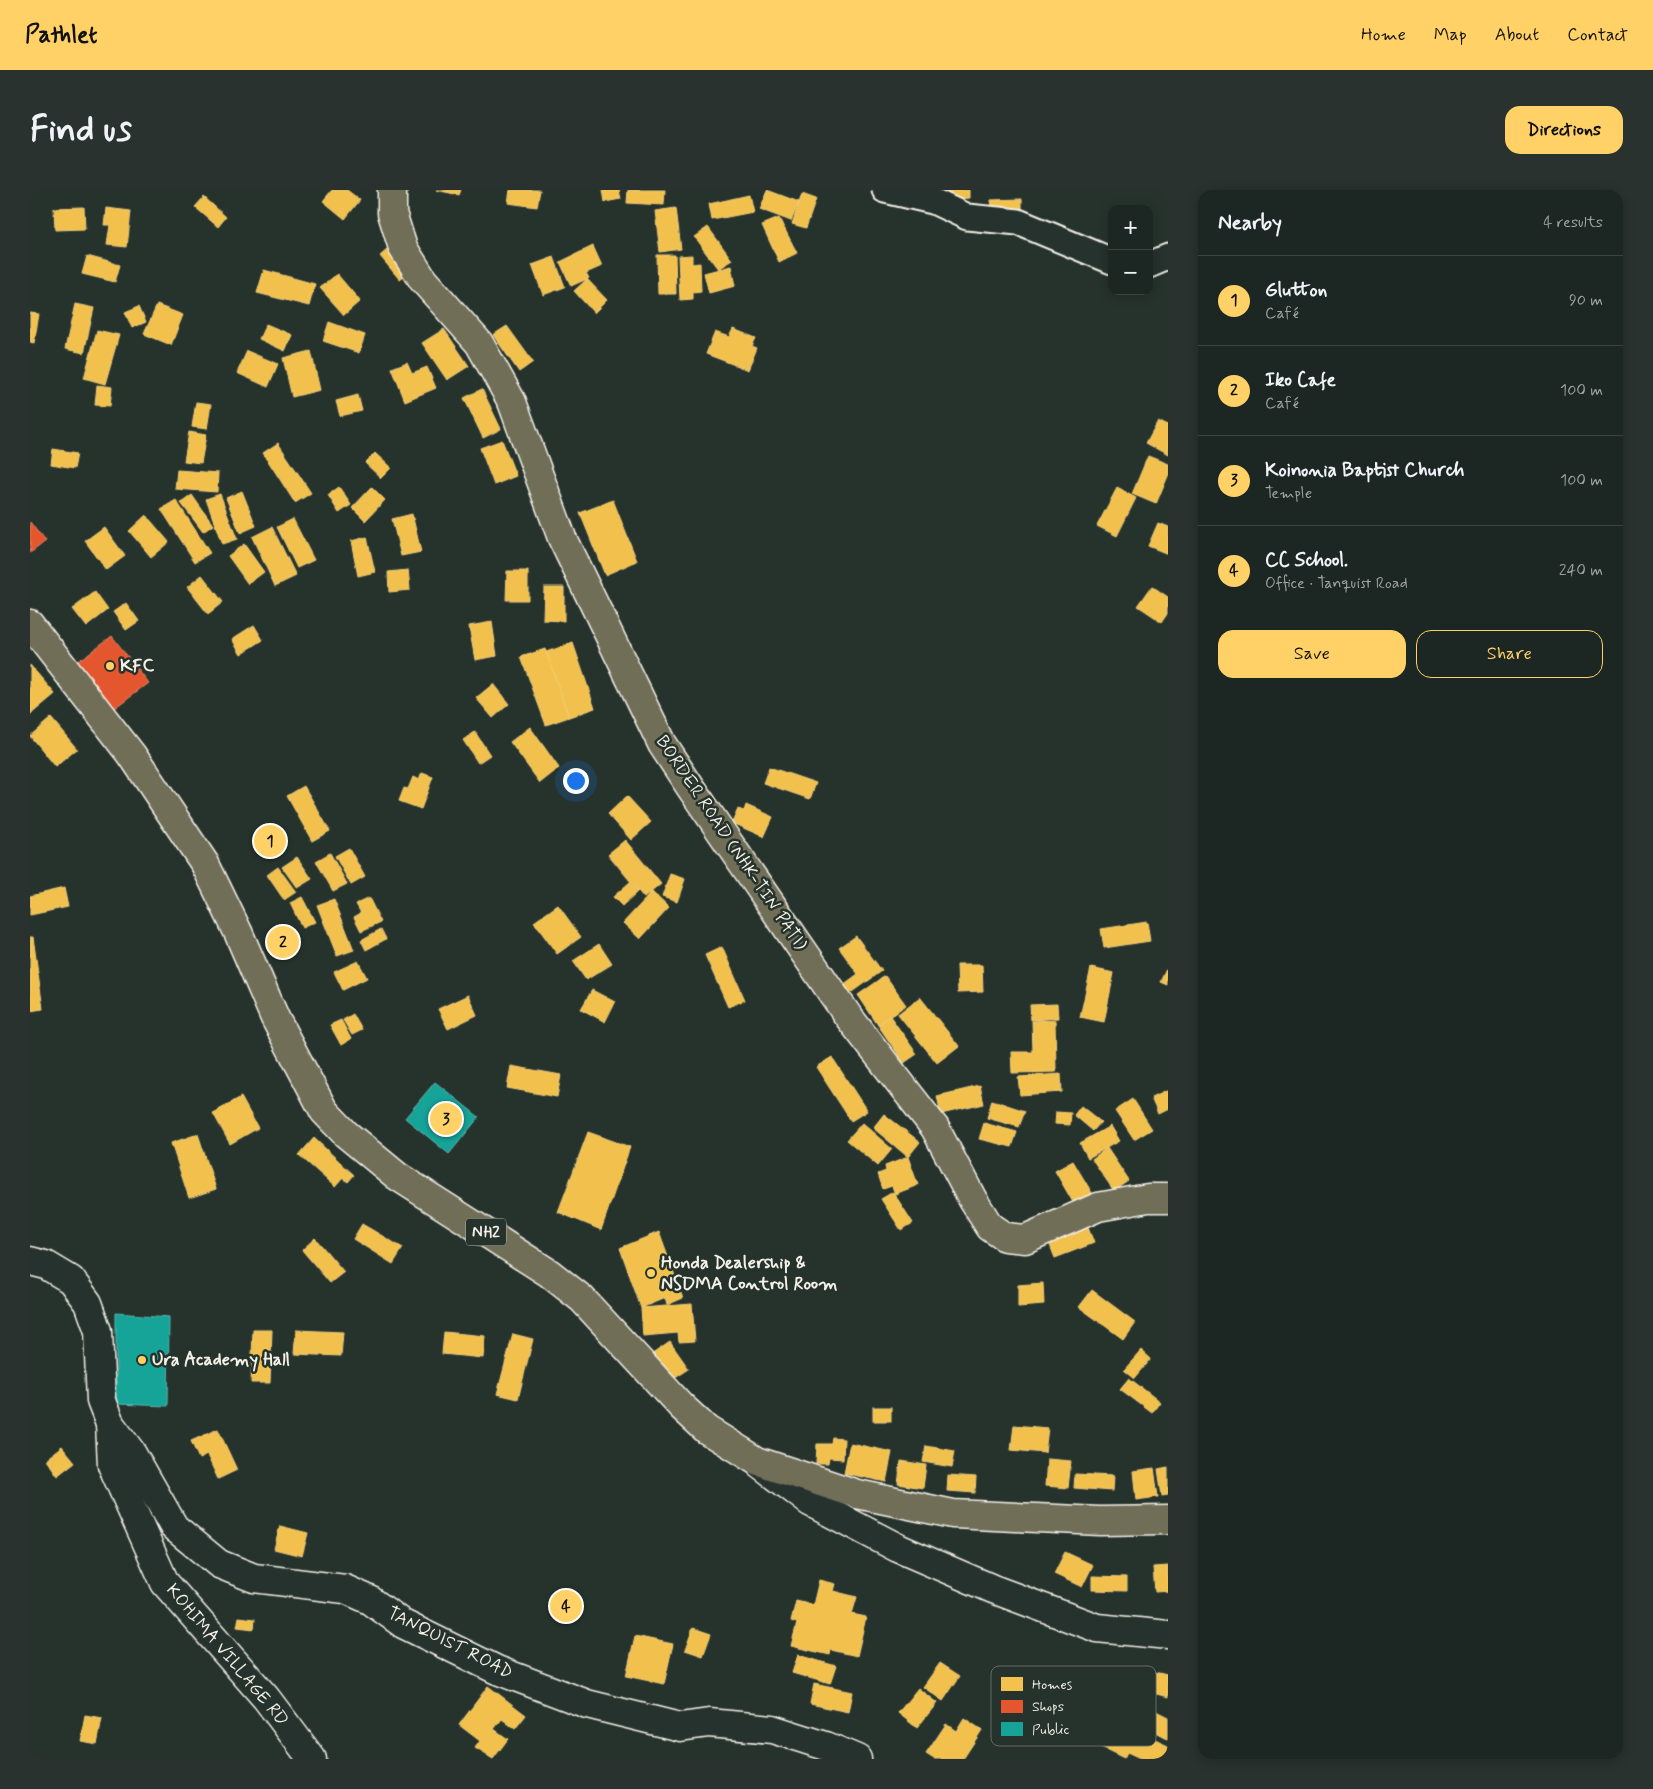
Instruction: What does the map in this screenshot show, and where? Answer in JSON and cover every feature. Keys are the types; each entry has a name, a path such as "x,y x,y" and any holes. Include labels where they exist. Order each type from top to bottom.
{"main road":[{"name":"BORDER ROAD (NHK-TIN PATI)","path":"392,190 392,213 403,248 423,280 479,343 512,402 562,538 662,744 690,788 848,1016 935,1128 973,1200 990,1227 1005,1238 1025,1239 1098,1207 1148,1198 1168,1198"},
{"name":"NH2","path":"30,624 132,755 205,864 238,932 275,1018 324,1111 346,1134 397,1176 549,1273 582,1299 680,1406 707,1430 757,1461 857,1494 953,1514 1100,1521 1168,1520"}],"street":[{"path":"885,190 933,201 967,216 1018,222 1108,259"},
{"path":"1153,263 1168,256"},
{"name":"KOHIMA VILLAGE RD","path":"30,1261 46,1265 71,1280 88,1303 98,1330 101,1401 110,1424 112,1464 165,1583 266,1698 312,1759"},
{"name":"TANQUIST ROAD","path":"110,1424 132,1453 174,1527 219,1564 254,1578 346,1589 370,1600 403,1624 497,1670 587,1704 680,1727 709,1723 772,1728 826,1746 856,1759"},
{"path":"757,1461 810,1502 898,1548 993,1589 1097,1628 1168,1635"}],"building: Homes":[{"path":"332,190 347,190 360,200 345,219 323,201"},
{"path":"436,190 461,190 459,195"},
{"path":"510,190 540,190 537,207 508,203"},
{"path":"603,190 619,190 621,199 605,202"},
{"path":"628,190 665,190 664,205 627,203"},
{"path":"767,190 799,202 791,221 759,209"},
{"path":"946,190 969,190 969,198 947,200"},
{"path":"802,194 816,199 806,228 792,224"},
{"path":"749,195 753,212 712,220 709,204"},
{"path":"204,197 226,217 218,227 195,207"},
{"path":"1022,199 1022,220 991,212 991,200"},
{"path":"84,207 85,229 55,230 54,208"},
{"path":"106,208 131,211 127,247 107,245 110,225 104,225"},
{"path":"676,208 681,249 660,252 655,211"},
{"path":"779,218 797,253 779,262 762,225"},
{"path":"708,227 732,260 718,269 694,237"},
{"path":"593,246 602,266 586,273 589,278 571,286 560,262"},
{"path":"388,249 409,273 400,280 380,256"},
{"path":"657,255 675,255 676,294 658,294"},
{"path":"692,255 692,264 700,263 701,291 693,292 693,299 680,300 678,256"},
{"path":"87,256 120,265 115,282 82,274"},
{"path":"554,257 565,287 543,295 532,265"},
{"path":"731,266 735,286 709,293 704,273"},
{"path":"264,270 315,284 309,306 257,293"},
{"path":"337,274 360,301 344,315 320,288"},
{"path":"587,279 607,300 594,313 574,291"},
{"path":"75,304 94,308 84,353 65,349"},
{"path":"157,305 183,315 171,345 144,334"},
{"path":"139,306 146,322 132,328 125,312"},
{"path":"30,313 39,314 34,343 30,342"},
{"path":"329,322 365,335 359,353 323,341"},
{"path":"266,324 292,335 285,351 259,339"},
{"path":"507,326 533,362 519,372 493,335"},
{"path":"444,329 469,366 447,380 422,343"},
{"path":"733,329 756,338 752,346 757,348 748,370 706,354 715,332 729,337"},
{"path":"97,330 119,335 105,384 84,378"},
{"path":"247,351 278,364 268,387 237,373"},
{"path":"311,351 320,390 292,397 283,358"},
{"path":"407,362 412,373 427,367 436,388 405,401 392,368"},
{"path":"97,385 112,387 110,406 95,405"},
{"path":"482,389 501,429 483,438 464,398"},
{"path":"358,395 362,411 340,416 336,401"},
{"path":"196,402 211,404 207,429 192,427"},
{"path":"1158,421 1168,426 1168,455 1146,443"},
{"path":"189,432 206,435 201,463 184,461"},
{"path":"502,440 516,476 494,485 480,448"},
{"path":"278,443 311,493 295,503 263,453"},
{"path":"53,449 78,453 75,468 51,464"},
{"path":"375,453 391,468 381,478 365,463"},
{"path":"1148,456 1168,464 1168,475 1156,504 1132,494"},
{"path":"177,470 218,473 217,492 175,489"},
{"path":"339,487 351,505 339,513 328,495"},
{"path":"372,487 385,500 365,521 352,508"},
{"path":"1117,488 1136,498 1117,536 1097,526"},
{"path":"242,491 256,526 240,533 226,498"},
{"path":"220,494 237,539 222,544 206,499"},
{"path":"192,495 213,525 203,532 181,503"},
{"path":"176,500 210,553 195,562 161,509"},
{"path":"613,500 637,561 605,575 580,513"},
{"path":"412,514 421,552 401,556 392,519"},
{"path":"146,515 169,542 151,557 129,531"},
{"path":"293,519 314,560 297,568 277,527"},
{"path":"1158,523 1168,527 1168,554 1148,546"},
{"path":"104,527 125,556 106,570 85,541"},
{"path":"272,527 296,576 275,586 252,537"},
{"path":"367,537 375,572 358,576 351,541"},
{"path":"244,544 264,572 248,584 228,556"},
{"path":"408,570 410,590 389,592 388,572"},
{"path":"507,571 528,571 528,600 506,600"},
{"path":"202,575 223,602 208,614 187,587"},
{"path":"1152,586 1168,597 1168,613 1162,622 1138,606"},
{"path":"544,587 564,587 564,621 543,620"},
{"path":"95,592 108,610 86,627 72,609"},
{"path":"126,603 139,621 126,630 113,612"},
{"path":"492,622 497,656 475,660 469,626"},
{"path":"254,625 263,640 241,654 232,639"},
{"path":"573,643 595,708 569,717 546,652"},
{"path":"545,649 569,717 546,725 521,657"},
{"path":"30,665 55,694 30,715"},
{"path":"493,684 509,704 493,718 476,698"},
{"path":"51,718 77,749 55,767 30,736"},
{"path":"530,727 559,768 540,783 510,742"},
{"path":"475,732 490,755 478,763 463,740"},
{"path":"769,767 816,783 810,799 763,783"},
{"path":"422,773 433,777 421,809 399,801 404,788 408,789 413,777 419,780"},
{"path":"304,786 330,831 312,841 287,796"},
{"path":"627,796 651,822 631,840 608,814"},
{"path":"746,805 773,817 764,837 732,823 738,809 744,811"},
{"path":"625,840 661,884 644,898 608,854"},
{"path":"349,848 365,877 351,885 335,856"},
{"path":"330,853 347,884 333,891 316,861"},
{"path":"297,857 312,879 297,888 282,867"},
{"path":"278,867 296,892 284,900 267,875"},
{"path":"670,874 685,879 677,902 662,897"},
{"path":"630,882 638,891 622,906 613,897"},
{"path":"64,888 68,907 30,915 30,896"},
{"path":"652,892 669,908 640,939 623,923"},
{"path":"302,897 315,922 302,928 290,903"},
{"path":"369,898 381,922 361,931 354,917 361,913 356,904"},
{"path":"334,899 354,950 337,956 317,905"},
{"path":"558,905 581,937 557,954 534,922"},
{"path":"1147,922 1150,941 1104,948 1101,929"},
{"path":"381,929 386,939 366,950 361,940"},
{"path":"856,936 882,971 850,994 843,985 858,974 839,948"},
{"path":"30,937 33,937 43,1009 30,1011"},
{"path":"599,944 612,964 586,980 573,961"},
{"path":"722,947 745,1000 728,1007 705,955"},
{"path":"358,961 367,978 343,990 334,972"},
{"path":"957,965 982,965 983,992 958,993"},
{"path":"1168,967 1168,985 1161,982"},
{"path":"1091,968 1114,973 1104,1022 1080,1017"},
{"path":"885,976 906,1005 878,1025 858,995"},
{"path":"592,990 615,1002 605,1022 581,1009"},
{"path":"468,995 477,1015 448,1029 438,1009"},
{"path":"920,997 959,1046 937,1063 898,1014"},
{"path":"1057,1004 1058,1018 1031,1020 1030,1005"},
{"path":"353,1014 362,1030 352,1035 343,1020"},
{"path":"890,1016 917,1054 904,1063 878,1025"},
{"path":"341,1020 351,1039 341,1045 330,1025"},
{"path":"1055,1020 1056,1072 1012,1073 1011,1052 1033,1052 1032,1021"},
{"path":"832,1057 867,1111 851,1121 816,1067"},
{"path":"511,1066 561,1075 557,1097 507,1088"},
{"path":"1061,1074 1062,1092 1020,1095 1018,1077"},
{"path":"980,1086 984,1104 941,1114 937,1096"},
{"path":"1168,1090 1168,1109 1158,1114 1151,1098"},
{"path":"241,1097 258,1128 230,1144 213,1113"},
{"path":"1133,1099 1152,1129 1134,1140 1115,1111"},
{"path":"992,1100 1025,1111 1019,1127 987,1118"},
{"path":"1081,1106 1101,1122 1093,1131 1074,1115"},
{"path":"1056,1112 1071,1113 1070,1125 1055,1124"},
{"path":"884,1114 920,1142 908,1157 873,1128"},
{"path":"862,1123 892,1149 878,1166 847,1140"},
{"path":"984,1123 1017,1132 1012,1147 979,1139"},
{"path":"1110,1126 1119,1141 1088,1158 1080,1143"},
{"path":"588,1132 630,1147 601,1230 558,1212"},
{"path":"198,1134 216,1189 189,1198 171,1143"},
{"path":"314,1138 354,1175 348,1182 343,1178 335,1187 299,1155"},
{"path":"1107,1148 1129,1181 1114,1191 1092,1159"},
{"path":"908,1157 918,1185 895,1194 892,1186 883,1189 878,1174 886,1171 885,1166"},
{"path":"1073,1161 1092,1193 1074,1204 1055,1171"},
{"path":"893,1192 913,1223 901,1230 881,1199"},
{"path":"362,1224 403,1248 393,1264 353,1239"},
{"path":"1087,1225 1094,1243 1055,1258 1048,1240"},
{"name":"Honda Dealership & NSDMA Control Room","path":"659,1232 683,1298 667,1305 665,1298 641,1308 620,1248"},
{"path":"315,1238 344,1272 330,1283 302,1250"},
{"path":"1043,1283 1044,1305 1018,1307 1018,1285"},
{"path":"1092,1290 1135,1322 1123,1339 1079,1307"},
{"path":"692,1304 695,1341 679,1342 678,1333 643,1336 641,1308"},
{"path":"253,1330 272,1330 270,1383 251,1383"},
{"path":"296,1330 343,1332 341,1356 294,1354"},
{"path":"444,1332 485,1336 483,1358 442,1354"},
{"path":"513,1334 533,1339 518,1399 497,1394"},
{"path":"670,1342 689,1369 666,1384 648,1357"},
{"path":"1141,1350 1151,1359 1135,1378 1124,1369"},
{"path":"1129,1378 1160,1402 1152,1413 1120,1389"},
{"path":"873,1407 891,1407 891,1421 873,1421"},
{"path":"1014,1425 1048,1428 1045,1453 1011,1450"},
{"path":"218,1429 237,1470 218,1479 207,1455 199,1459 191,1441"},
{"path":"833,1438 844,1439 843,1459 829,1458 828,1464 816,1464 817,1444 832,1444"},
{"path":"850,1443 892,1452 886,1482 844,1473"},
{"path":"62,1446 75,1462 57,1476 45,1459"},
{"path":"926,1446 955,1451 952,1467 923,1462"},
{"path":"1047,1459 1071,1461 1068,1488 1045,1486"},
{"path":"901,1461 926,1465 923,1488 898,1484"},
{"path":"1168,1467 1168,1495 1162,1496 1158,1469"},
{"path":"1154,1468 1158,1497 1136,1500 1133,1471"},
{"path":"1075,1474 1113,1476 1112,1491 1074,1488"},
{"path":"948,1475 976,1477 975,1493 947,1491"},
{"path":"280,1526 308,1533 302,1556 274,1549"},
{"path":"1065,1552 1093,1565 1082,1587 1054,1574"},
{"path":"1168,1566 1168,1591 1155,1592 1153,1567"},
{"path":"1092,1576 1127,1577 1127,1591 1092,1590"},
{"path":"819,1580 835,1584 833,1591 857,1597 852,1614 866,1617 857,1656 831,1650 830,1655 791,1646 797,1623 791,1621 796,1601 813,1605"},
{"path":"239,1617 255,1619 254,1629 237,1627"},
{"path":"693,1628 711,1634 703,1656 685,1650"},
{"path":"635,1636 673,1644 664,1684 626,1676"},
{"path":"798,1655 836,1666 830,1684 792,1673"},
{"path":"940,1663 960,1676 943,1701 923,1687"},
{"path":"1156,1672 1168,1675 1168,1697 1156,1694"},
{"path":"814,1684 852,1692 848,1712 810,1704"},
{"path":"488,1686 526,1715 515,1729 502,1719 494,1729 508,1739 493,1759 475,1748 480,1741 459,1725"},
{"path":"918,1688 937,1703 917,1728 898,1713"},
{"path":"1156,1711 1168,1717 1168,1738 1156,1733"},
{"path":"85,1715 102,1718 97,1744 80,1741"},
{"path":"964,1718 982,1730 963,1759 934,1759 926,1754 946,1724 956,1731"},
{"path":"1156,1739 1168,1745 1167,1759 1140,1759 1127,1753 1124,1759 1097,1746 1156,1746"}],"building: Shops":[{"path":"30,522 45,542 30,553"},
{"path":"112,636 148,683 113,709 77,662"}],"building: Public":[{"path":"435,1082 479,1117 449,1154 405,1118"},
{"name":"Ura Academy Hall","path":"116,1313 169,1317 168,1406 116,1404"}],"place":[{"name":"KFC","path":"110,666"},
{"name":"Glutton","path":"270,841"},
{"name":"Iko Cafe","path":"283,942"},
{"name":"Koinonia Baptist Church","path":"446,1119"},
{"name":"Honda Dealership & NSDMA Control Room","path":"651,1273"},
{"name":"Ura Academy Hall","path":"142,1360"},
{"name":"CC School.","path":"566,1606"}]}
